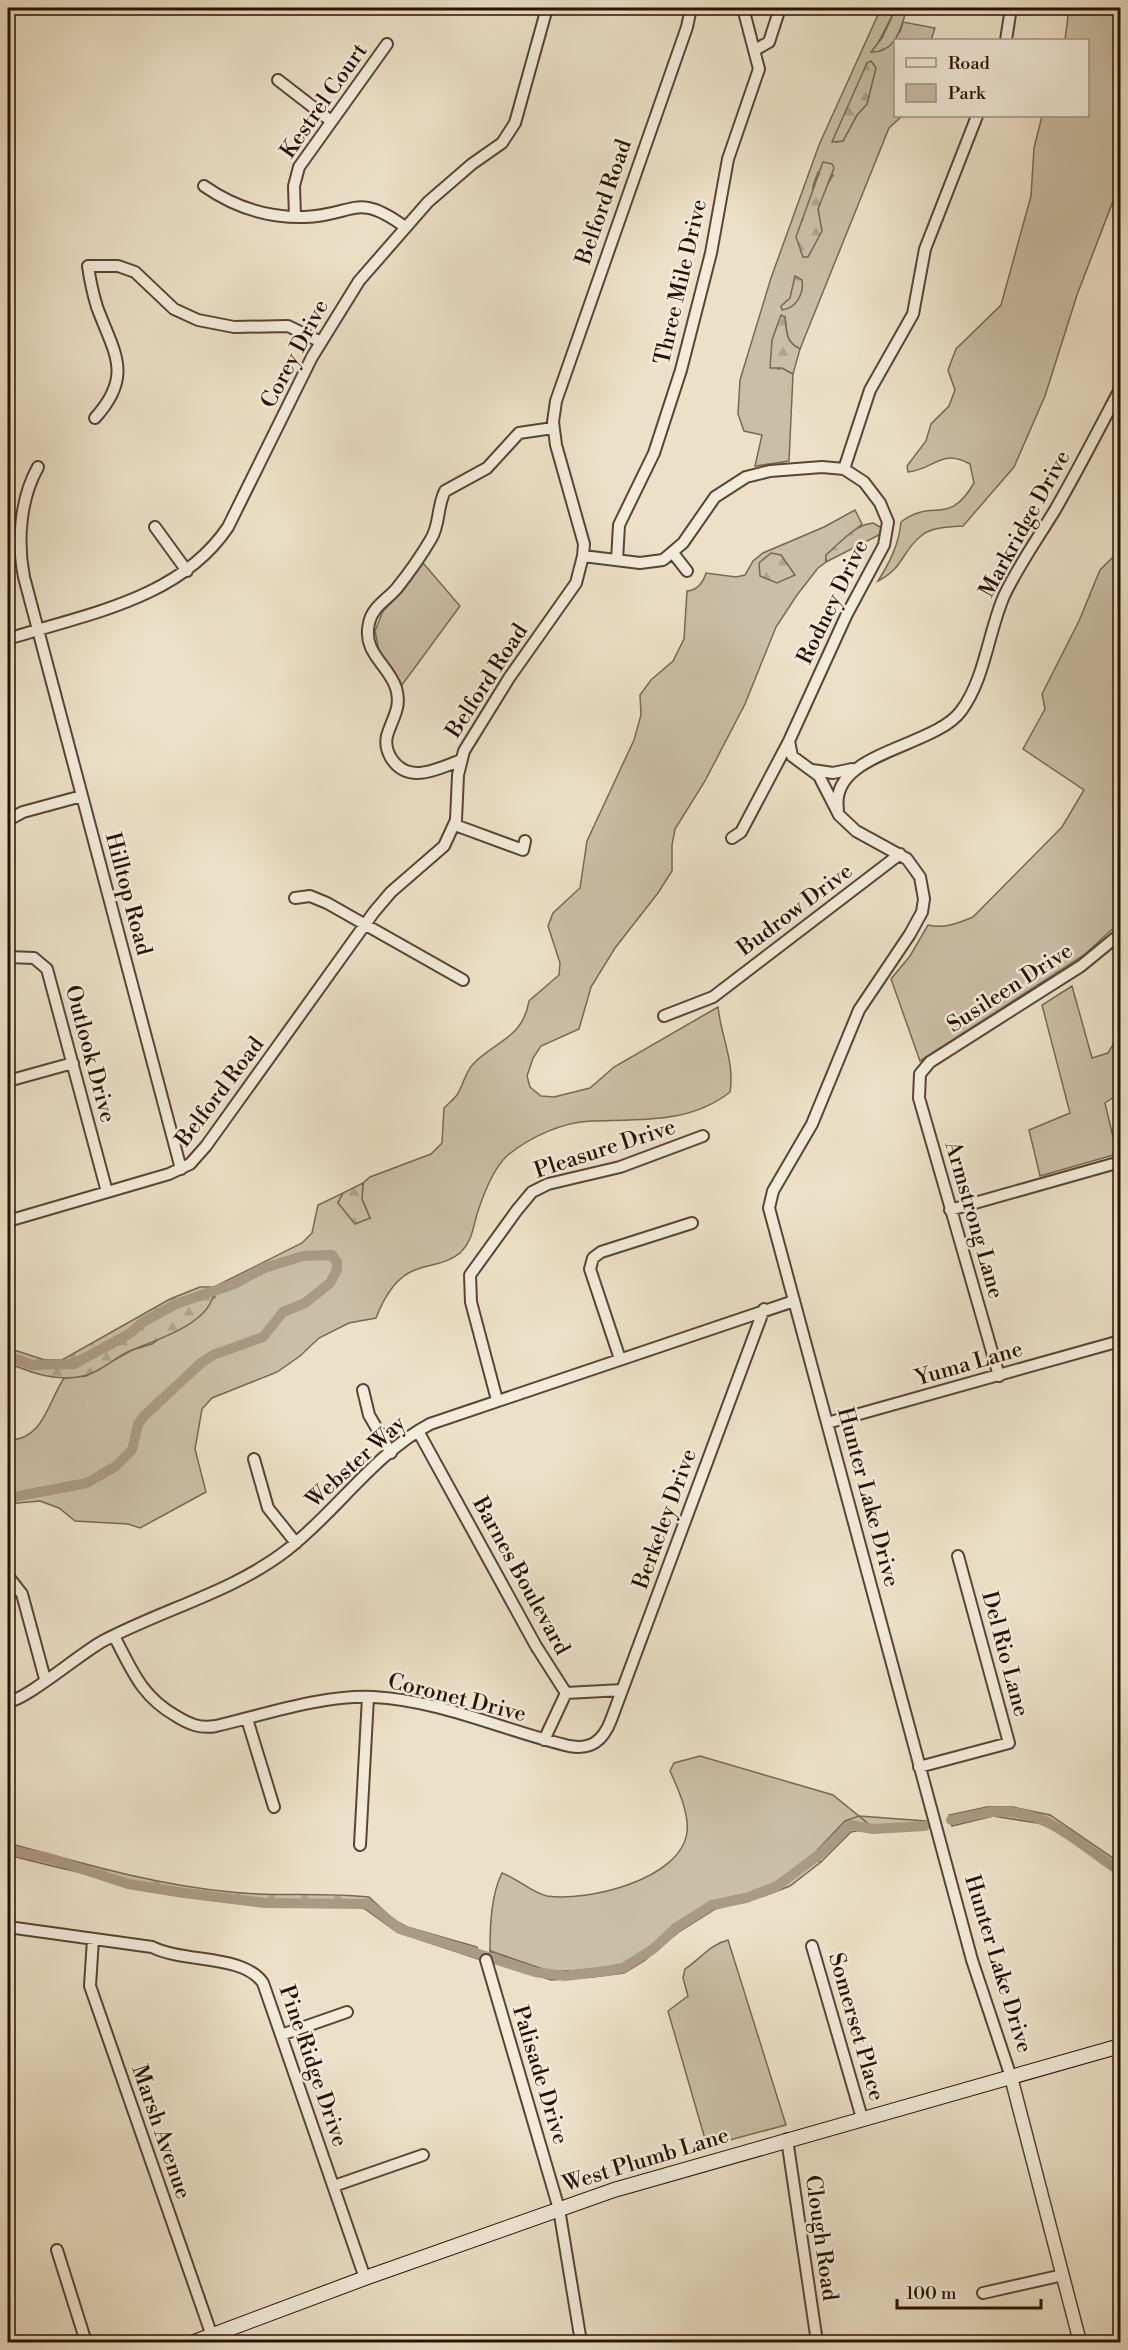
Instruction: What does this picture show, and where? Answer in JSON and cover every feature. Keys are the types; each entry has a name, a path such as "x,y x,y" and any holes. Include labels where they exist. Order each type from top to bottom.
{"main road":[{"name":"West Plumb Lane","path":"194,2343 365,2278 635,2183 1120,2046"}],"street":[{"name":"Corey Drive","path":"8,639 145,595 187,571 209,552 228,527 321,342 359,281 405,227 453,180 508,137 515,123 547,8"},
{"name":"Belford Road","path":"8,1221 181,1169 206,1146 391,892 444,846 455,825 461,760 501,689 571,592 584,556 581,530 559,457 553,428 556,401 692,8"},
{"name":"Three Mile Drive","path":"617,560 621,519 654,453 681,370 711,253 728,159 759,69 743,8"},
{"path":"755,50 769,42 780,8"},
{"path":"1006,39 1011,8"},
{"name":"Kestrel Court","path":"295,217 296,173 387,44"},
{"path":"278,80 331,121"},
{"path":"584,556 648,564 663,560 673,553 706,507 735,483 757,474 782,469 844,469 870,390 913,314 925,249 977,117"},
{"path":"204,186 225,200 251,210 295,217 321,216 353,207 370,207 387,213 405,227"},
{"path":"95,418 113,394 119,365 114,345 96,302 88,266 118,266 135,272 174,309 198,320 234,327 288,326 321,342"},
{"name":"Markridge Drive","path":"840,815 838,788 849,773 947,725 964,707 973,693 986,648 1010,583 1055,509 1120,390"},
{"path":"461,760 415,774 400,768 393,761 388,753 387,738 396,718 398,700 394,682 373,657 368,634 369,623 372,614 397,588 434,534 445,491 487,468 519,433 553,428"},
{"name":"Hilltop Road","path":"38,467 24,505 20,551 24,577 181,1169"},
{"name":"Rodney Drive","path":"732,838 741,832 789,741 887,533 885,513 874,494 844,469"},
{"path":"155,527 187,571"},
{"path":"673,553 687,571"},
{"name":"Hunter Lake Drive","path":"789,741 792,756 825,784 840,815 856,831 900,854 915,867 920,877 924,899 922,912 859,1010 812,1124 773,1191 770,1216 972,1960 1011,2076 1080,2343"},
{"name":"Markridge Drive","path":"811,770 824,773 844,772 864,765"},
{"path":"8,819 23,812 82,796"},
{"path":"455,825 523,850 525,841"},
{"name":"Budrow Drive","path":"664,1016 713,997 900,854"},
{"path":"296,898 304,896 317,899 463,980"},
{"name":"Susileen Drive","path":"920,1074 930,1062 1081,966 1120,934"},
{"name":"Outlook Drive","path":"8,957 29,957 44,964 107,1192"},
{"path":"8,1081 73,1063"},
{"name":"Armstrong Lane","path":"920,1074 919,1098 999,1376"},
{"name":"Pleasure Drive","path":"497,1400 471,1302 470,1283 477,1263 517,1209 532,1192 548,1184 620,1167 703,1136"},
{"path":"950,1210 1120,1165"},
{"path":"620,1359 590,1263 601,1252 692,1222"},
{"name":"Webster Way","path":"8,1702 114,1636 194,1601 272,1560 296,1542 391,1453 418,1431 497,1400 764,1309 794,1301"},
{"name":"Berkeley Drive","path":"622,1690 764,1309"},
{"name":"Yuma Lane","path":"827,1423 1120,1341"},
{"path":"363,1390 369,1415 391,1453"},
{"name":"Barnes Boulevard","path":"418,1431 536,1646 566,1693"},
{"path":"254,1460 268,1508 296,1542"},
{"name":"Del Rio Lane","path":"919,1767 1009,1743 958,1556"},
{"path":"8,1576 22,1594 45,1679"},
{"name":"Coronet Drive","path":"114,1636 143,1690 160,1707 198,1727 216,1726 324,1701 368,1697 418,1703 578,1748 598,1742 608,1729 622,1690"},
{"path":"544,1740 566,1693 622,1690"},
{"path":"360,1845 368,1697"},
{"path":"246,1719 274,1807"},
{"name":"Pine Ridge Drive","path":"8,1927 152,1947 170,1955 251,1970 263,1983 365,2278"},
{"name":"Marsh Avenue","path":"93,1939 88,1975 90,1986 212,2336"},
{"name":"Somerset Place","path":"812,1947 862,2118"},
{"name":"Palisade Drive","path":"486,1960 559,2209 581,2343"},
{"path":"281,2035 347,2012"},
{"name":"Clough Road","path":"787,2139 817,2343"},
{"path":"333,2186 423,2155"},
{"path":"57,2250 86,2343"},
{"path":"982,2293 1063,2275"}],"green space":[{"path":"881,8 896,8 878,43 900,32 903,22 935,28 931,39 894,39 894,117 901,117 889,128 800,349 789,340 785,317 774,334 778,369 782,368 793,374 789,461 755,466 762,435 744,431 738,414 740,380 771,278 819,145","holes":["867,63 874,74 867,104 857,115 843,141 836,142","818,172 833,175 820,200 818,210 820,231 813,245 813,186"]},
{"path":"896,8 907,8 892,44 879,51 871,52 882,38"},
{"path":"1069,8 1120,8 1120,183 1077,295 1045,396 1014,467 963,526 941,528 925,533 915,542 893,571 878,581 893,553 901,522 912,515 948,509 956,505 965,497 974,483 970,464 960,460 945,459 908,472 907,466 926,441 931,424 949,406 955,390 948,370 956,349 1001,305 1031,196 1034,148 1042,117 1089,117 1089,39 1065,39"},
{"path":"871,61 876,68 867,104 857,115 843,141 832,142 867,63"},
{"path":"823,162 832,164 834,168 818,209 822,231 808,257 803,257 796,237"},
{"path":"795,276 802,280 801,295 792,306 782,310 781,306 790,298"},
{"path":"781,315 785,317 789,340 800,349 793,374 782,368 770,368 772,340"},
{"path":"855,510 862,524 826,555 826,562 818,568 797,595 776,627 745,704 705,781 675,829 672,845 672,871 658,893 615,948 591,987 579,1029 541,1046 533,1058 527,1076 530,1087 541,1096 554,1097 590,1088 614,1067 718,1007 731,1071 730,1092 698,1110 681,1115 664,1118 580,1122 558,1127 526,1142 508,1155 498,1166 490,1181 480,1204 470,1238 461,1252 450,1259 415,1270 401,1278 386,1297 376,1318 349,1323 319,1338 300,1356 277,1372 212,1398 202,1409 195,1449 206,1492 140,1528 128,1524 75,1521 59,1508 40,1501 8,1504 8,1440 20,1439 37,1427 64,1378 86,1376 132,1350 152,1344 215,1297 214,1287 302,1243 312,1233 318,1205 343,1193 338,1203 370,1218 362,1199 363,1183 370,1177 431,1154 442,1143 444,1108 457,1095 469,1069 515,1030 526,1013 529,1001 559,975 560,963 548,926 553,913 580,888 587,841 634,740 641,715 640,695 651,680 673,661 684,639 687,591 700,585 706,573 736,577 745,575 753,561 763,553 824,527"},
{"path":"873,523 882,528 881,534 826,562 826,555 848,535 866,524"},
{"path":"1120,550 1120,922 1084,955 920,1061 891,979 910,956 928,925 946,926 973,917 1062,827 1084,790 1023,749 1045,709 1042,694 1079,621 1100,570"},
{"path":"771,553 781,555 795,575 777,583 760,576 759,563"},
{"path":"423,563 460,606 402,685 379,651 375,631 383,611 402,592"},
{"path":"1072,986 1092,1058 1108,1053 1120,1033 1120,1093 1105,1103 1117,1154 1040,1176 1029,1130 1070,1113 1042,1005"},
{"path":"363,1183 362,1199 370,1218 355,1224 338,1203 343,1193"},
{"path":"200,1287 214,1287 212,1299 206,1310 196,1319 184,1328 126,1353 89,1374 73,1378 54,1377 8,1363 8,1348 45,1360 62,1360 170,1299"},
{"path":"700,1756 833,1795 859,1816 811,1858 821,1862 790,1886 764,1896 715,1909 680,1931 644,1961 624,1973 593,1977 586,1970 551,1972 490,1951 493,1901 502,1873 541,1894 564,1897 607,1891 629,1884 650,1875 668,1863 681,1849 687,1832 682,1801 670,1771 674,1763"},
{"path":"987,1807 1013,1807 1050,1815 1120,1863 1120,1876 1050,1825 993,1816 952,1826 949,1815"},
{"path":"859,1816 926,1821 928,1828 873,1828"},
{"path":"859,1816 873,1828 851,1832 821,1862 810,1858 845,1821"},
{"path":"8,1843 118,1872 203,1889 266,1894 369,1897 394,1920 407,1927 477,1947 478,1959 397,1932 365,1909 355,1906 267,1904 180,1893 94,1876 8,1855"},
{"path":"728,1940 786,2125 707,2146 668,2011 688,1996 683,1978 685,1969 711,1948"},
{"path":"490,1951 551,1972 586,1970 593,1977 551,1980 492,1960"}],"waterway":[{"path":"8,1356 32,1365 74,1364 129,1334 143,1322 176,1304 234,1284 264,1268 303,1256 332,1255 337,1262 337,1270 330,1283 305,1303 283,1312 263,1337 213,1355 201,1363 144,1416 138,1424 132,1450 116,1466 87,1483 8,1498"},
{"path":"951,1820 992,1812 1029,1815 1061,1830 1120,1871"},
{"path":"8,1850 49,1858 128,1884 184,1893 265,1903 368,1904 400,1929 535,1972 565,1976 623,1968 653,1949 677,1927 712,1905 746,1898 777,1886 821,1853 850,1825 873,1829 925,1826"}]}
